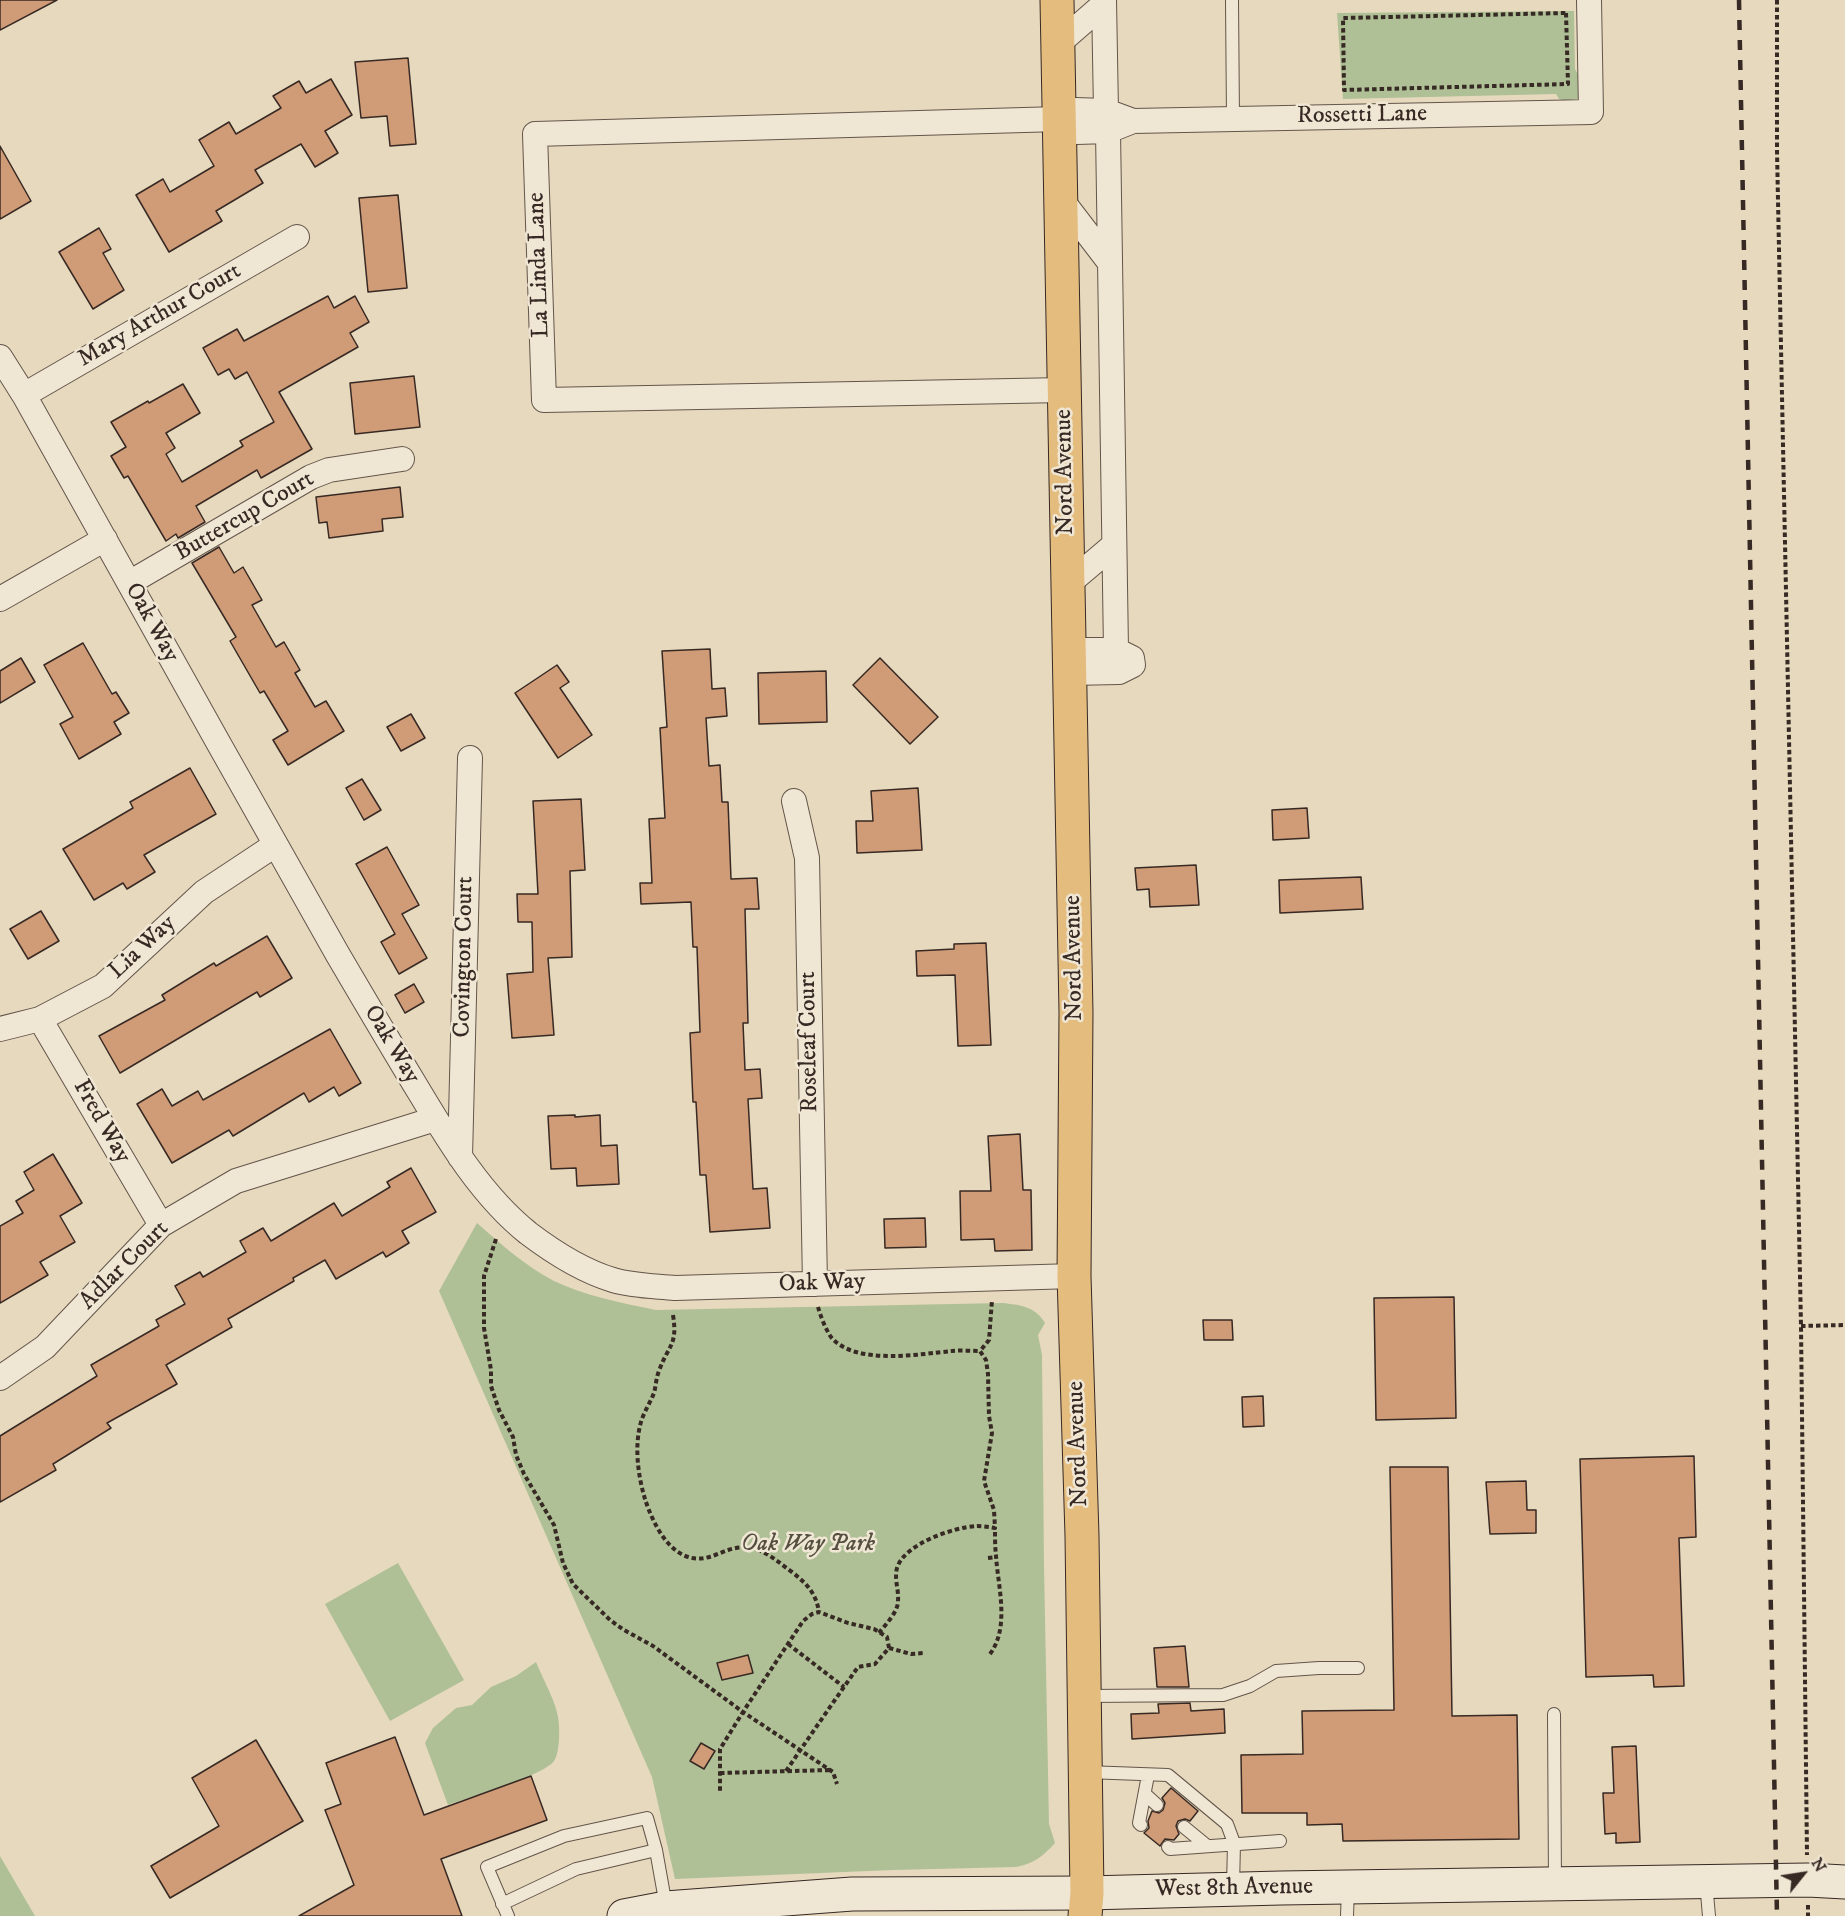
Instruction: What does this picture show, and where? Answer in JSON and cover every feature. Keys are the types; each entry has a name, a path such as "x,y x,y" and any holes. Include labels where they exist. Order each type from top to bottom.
{"main road":[{"name":"Nord Avenue","path":"1058,0 1076,1012 1074,1276 1082,1536 1086,1904"}],"street":[{"name":"Rossetti Lane","path":"1059,118 1077,132 1107,121 1591,112 1589,0"},
{"path":"1058,44 1104,2"},
{"name":"Nord Avenue","path":"1070,662 1119,672 1127,658 1114,545 1104,2"},
{"name":"La Linda Lane","path":"1059,118 536,134 544,400 1064,390"},
{"path":"1061,199 1110,263"},
{"name":"Mary Arthur Court","path":"24,395 297,237"},
{"name":"Oak Way","path":"0,357 24,395 275,845 390,1045 460,1157 491,1197 528,1232 579,1266 615,1280 675,1288 816,1295 1074,1276"},
{"name":"Buttercup Court","path":"129,584 311,477 329,470 402,459"},
{"path":"0,599 105,539"},
{"path":"1068,584 1114,545"},
{"name":"Covington Court","path":"460,1157 470,758"},
{"name":"Roseleaf Court","path":"794,801 807,858 816,1295"},
{"name":"Lia Way","path":"0,1029 40,1019 103,986 204,892 275,845"},
{"name":"Fred Way","path":"40,1019 161,1225"},
{"name":"Adlar Court","path":"0,1378 45,1347 161,1225 236,1181 435,1119"},
{"name":"West 8th Avenue","path":"628,1915 666,1908 852,1894 1086,1904 1233,1889 1348,1901 1555,1884 1808,1880 1845,1882"}],"lane":[{"path":"1232,0 1233,119"},
{"path":"1084,1696 1223,1695 1250,1686 1276,1671 1358,1668"},
{"path":"1554,1714 1555,1884"},
{"path":"1085,1772 1168,1775 1227,1824 1234,1843 1233,1889"},
{"path":"1141,1825 1139,1823 1148,1775"},
{"path":"1145,1794 1157,1805"},
{"path":"508,1916 488,1867 564,1836 647,1818 656,1850 666,1908"},
{"path":"1185,1827 1206,1845"},
{"path":"1168,1847 1170,1849 1280,1841"},
{"path":"502,1904 576,1869 656,1850"},
{"path":"1706,1882 1709,1916"}],"path":[{"path":"1777,0 1778,211 1802,1326 1807,1854"},
{"path":"1566,13 1568,84 1344,90 1343,18 1566,13"},
{"path":"496,1239 484,1276 484,1328 491,1370 490,1386 513,1437 516,1455 524,1474 554,1525 563,1563 573,1584 610,1620 653,1646 743,1712 833,1772 837,1784"},
{"path":"816,1295 832,1338 839,1344 857,1351 899,1357 956,1350 980,1351"},
{"path":"980,1351 989,1340 992,1300"},
{"path":"674,1315 676,1331 674,1344 658,1371 654,1391 645,1410 638,1436 641,1480 654,1522 664,1539 676,1551 692,1559 705,1558 736,1547 754,1548 766,1552 805,1582 813,1592 819,1612"},
{"path":"1802,1326 1845,1324"},
{"path":"980,1351 986,1360 992,1432 992,1447 984,1481 994,1510 1001,1601 997,1645 990,1654"},
{"path":"879,1633 897,1608 896,1575 897,1566 902,1558 910,1551 940,1535 955,1530 978,1526 995,1528"},
{"path":"988,1558 996,1557"},
{"path":"720,1791 720,1749 803,1621 819,1612 848,1623 874,1629 888,1637 889,1648 875,1664 858,1667 786,1771"},
{"path":"788,1644 844,1687"},
{"path":"889,1648 911,1654 923,1653"},
{"path":"720,1773 830,1770"}],"green space":[{"path":"1574,11 1575,69 1581,80 1583,91 1577,99 1566,101 1559,99 1556,94 1343,99 1337,13"},
{"name":"Oak Way Park","path":"477,1223 523,1262 554,1281 591,1295 656,1310 1002,1303 1026,1307 1041,1317 1045,1323 1038,1335 1042,1355 1049,1824 1055,1843 1046,1852 1028,1864 1016,1867 675,1879 652,1777 439,1291"},
{"path":"398,1563 464,1680 390,1721 325,1604"},
{"path":"536,1662 557,1711 559,1734 554,1761 536,1773 505,1786 448,1805 425,1743 433,1728 456,1708 472,1705 491,1687 516,1676"},
{"path":"0,1856 35,1916 0,1916"}],"building":[{"path":"0,0 57,0 0,30"},
{"path":"408,58 416,144 390,146 387,116 361,118 355,62"},
{"path":"331,79 352,115 325,131 338,153 315,167 301,144 255,170 263,183 216,211 222,221 169,252 136,195 163,179 170,192 214,166 199,140 229,122 236,134 281,108 273,96 299,81 306,93"},
{"path":"0,146 31,201 0,219"},
{"path":"398,195 407,288 368,292 359,198"},
{"path":"99,228 111,249 103,253 124,290 93,309 59,252"},
{"path":"328,296 334,308 355,296 369,322 350,333 358,347 279,392 312,449 261,478 257,470 196,506 205,522 178,538 176,534 166,541 128,476 124,478 111,456 126,447 111,422 183,384 200,413 166,433 175,448 166,454 182,482 243,446 240,441 274,422 247,372 235,379 229,369 218,375 203,348 237,329 244,341"},
{"path":"414,376 420,427 355,434 350,383"},
{"path":"400,487 403,517 382,519 383,531 329,538 327,522 319,523 316,497"},
{"path":"219,547 234,573 243,567 262,600 252,605 276,647 284,642 300,670 295,673 315,707 326,701 344,731 288,765 273,740 288,731 264,691 260,693 230,641 236,637 192,563"},
{"path":"83,643 112,694 116,692 129,713 114,722 121,734 79,759 60,724 73,717 44,665"},
{"path":"710,649 712,689 725,688 727,716 706,718 709,766 720,765 722,802 728,802 731,879 757,878 759,909 745,909 748,1023 743,1023 745,1070 760,1069 762,1098 748,1099 753,1189 767,1188 770,1228 710,1232 706,1175 700,1175 696,1102 693,1102 690,1033 700,1032 697,947 693,947 691,902 641,904 640,883 652,883 649,819 665,818 660,728 667,727 662,651"},
{"path":"21,658 35,682 0,703 0,671"},
{"path":"880,658 938,717 910,744 853,685"},
{"path":"557,665 569,682 560,688 592,735 558,758 515,693"},
{"path":"826,671 827,722 759,724 758,673"},
{"path":"411,714 425,738 401,751 387,727"},
{"path":"190,768 216,814 144,855 155,872 127,889 123,883 94,900 63,849 133,808 130,802"},
{"path":"362,779 381,810 364,820 346,788"},
{"path":"918,788 922,850 857,853 856,821 873,821 871,791"},
{"path":"581,799 585,870 570,871 572,957 548,958 554,1035 512,1038 507,974 533,972 532,922 518,922 517,894 538,894 533,801"},
{"path":"1307,808 1309,838 1273,840 1272,810"},
{"path":"387,847 419,905 402,914 427,958 399,974 381,942 395,934 356,864"},
{"path":"1196,865 1199,905 1150,907 1149,889 1137,890 1135,868"},
{"path":"1361,877 1363,909 1280,913 1279,880"},
{"path":"41,911 59,941 28,959 10,929"},
{"path":"267,936 292,978 260,997 257,992 120,1073 99,1036 165,1000 162,995 214,963 216,966"},
{"path":"986,943 991,1045 958,1046 955,975 917,976 916,951 954,949 954,944"},
{"path":"414,984 424,1002 405,1013 395,995"},
{"path":"330,1029 361,1083 339,1096 334,1087 309,1102 304,1093 233,1136 229,1130 172,1163 137,1104 162,1089 172,1106 198,1091 203,1100"},
{"path":"575,1115 575,1117 600,1115 601,1146 617,1145 619,1184 577,1186 576,1168 551,1169 548,1116"},
{"path":"1020,1134 1023,1190 1031,1190 1032,1250 995,1251 994,1239 961,1240 960,1191 991,1191 988,1136"},
{"path":"53,1154 82,1203 60,1216 75,1242 40,1262 48,1275 0,1303 0,1226 23,1213 16,1201 34,1190 24,1172"},
{"path":"411,1168 436,1212 402,1231 409,1243 386,1257 383,1252 336,1279 325,1260 293,1278 294,1281 228,1319 232,1327 166,1365 177,1384 107,1423 111,1428 53,1464 56,1470 0,1502 0,1436 97,1376 91,1365 159,1326 156,1320 185,1304 175,1286 200,1272 203,1277 246,1252 240,1241 263,1228 271,1241 334,1203 342,1216 390,1187 387,1182"},
{"path":"925,1218 926,1247 885,1248 884,1219"},
{"path":"1454,1297 1456,1418 1376,1420 1374,1298"},
{"path":"1203,1320 1232,1320 1233,1340 1204,1340"},
{"path":"1263,1396 1264,1426 1243,1427 1242,1397"},
{"path":"1694,1456 1696,1537 1679,1538 1684,1686 1654,1687 1653,1675 1586,1677 1580,1459"},
{"path":"1390,1467 1448,1467 1452,1716 1517,1715 1519,1839 1343,1841 1342,1824 1307,1825 1307,1813 1242,1813 1241,1755 1303,1754 1302,1711 1394,1710"},
{"path":"1526,1481 1527,1510 1536,1510 1536,1533 1490,1534 1486,1482"},
{"path":"1185,1646 1189,1687 1157,1687 1154,1648"},
{"path":"748,1655 753,1673 722,1680 717,1663"},
{"path":"1190,1703 1191,1711 1224,1709 1225,1733 1132,1739 1131,1714 1159,1713 1158,1704"},
{"path":"395,1737 424,1815 531,1776 547,1820 441,1859 462,1916 299,1916 354,1885 325,1810 341,1804 326,1763"},
{"path":"256,1740 303,1821 170,1898 151,1866 219,1826 192,1778"},
{"path":"701,1743 715,1751 704,1769 690,1761"},
{"path":"1636,1746 1640,1842 1616,1843 1616,1833 1605,1834 1603,1793 1614,1793 1612,1747"},
{"path":"1171,1788 1198,1811 1190,1821 1185,1819 1178,1821 1176,1826 1179,1834 1174,1840 1165,1839 1160,1846 1144,1833 1149,1828 1148,1821 1152,1811 1159,1813 1163,1810 1165,1803 1162,1798"}],"railway":[{"path":"1739,0 1777,1916"}]}
